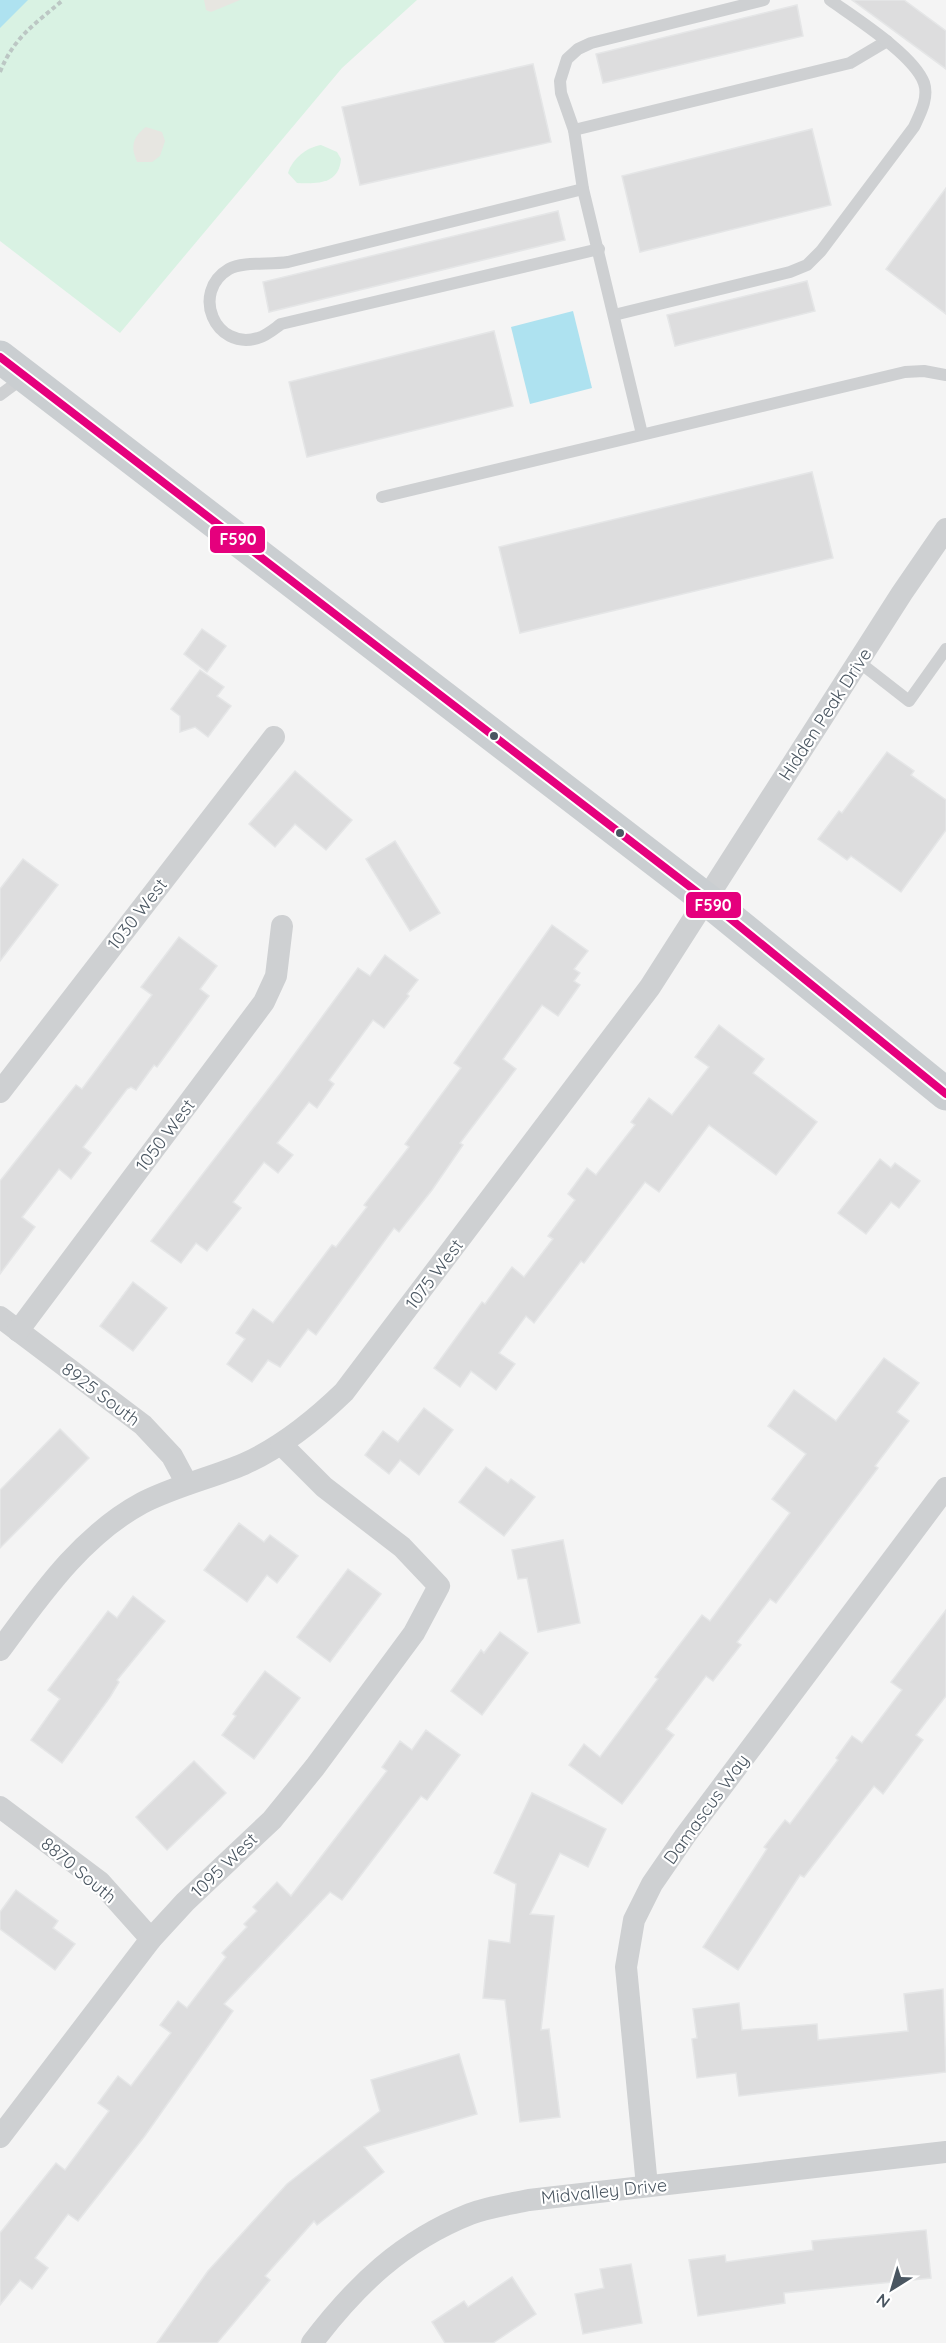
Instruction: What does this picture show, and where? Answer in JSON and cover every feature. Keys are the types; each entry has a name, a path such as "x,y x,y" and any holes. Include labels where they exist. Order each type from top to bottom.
{"main road":[{"path":"0,357 706,899 946,1094"}],"street":[{"name":"Hidden Peak Drive","path":"706,899 946,529"},
{"name":"1030 West","path":"0,1092 274,737"},
{"name":"1075 West","path":"0,1650 47,1587 77,1553 105,1528 141,1504 187,1484 244,1464 281,1444 314,1420 344,1392 650,987 706,899"},
{"name":"1050 West","path":"9,1324 264,1002 276,976 282,926"},
{"name":"8925 South","path":"9,1324 143,1425 172,1456 187,1484"},
{"name":"1095 West","path":"0,2138 151,1939 185,1902 272,1820 315,1767 414,1633 439,1586 402,1547 324,1487 281,1444"},
{"name":"Damascus Way","path":"647,2186 626,1967 634,1920 652,1884 685,1836 946,1488"},
{"name":"8870 South","path":"0,1807 100,1882 151,1939"},
{"name":"Midvalley Drive","path":"312,2343 364,2280 417,2239 472,2213 529,2200 946,2152"}],"lane":[{"path":"642,434 583,189 574,130 561,93 560,81 567,59 578,49 591,43 765,0"},
{"path":"614,315 789,272 807,265 821,251 914,127 924,108 924,84 910,64 887,41 830,0"},
{"path":"574,130 850,63 887,41"},
{"path":"583,189 288,262 268,266 249,264 230,268 217,279 209,296 209,312 216,326 230,336 244,340 258,338 282,324 599,249"},
{"path":"382,497 905,372 924,371 946,375"},
{"path":"0,395 26,376"},
{"path":"859,662 909,701 946,649"}],"path":[{"path":"0,72 20,36 63,0"}],"green space":[{"path":"0,0 417,0 342,68 120,333 0,241"},
{"path":"321,145 337,152 341,159 336,173 326,181 297,183 288,173 293,163 305,151"}],"sand":[{"path":"204,0 240,0 211,12 206,10"},
{"path":"146,127 162,132 165,141 160,156 152,162 137,162 134,142 138,134"}],"water":[{"path":"0,0 28,0 0,28"},
{"path":"573,311 592,388 530,404 511,327"}],"building":[{"path":"852,0 904,0 946,31 946,69"},
{"path":"797,5 803,36 603,83 596,54"},
{"path":"533,64 551,142 360,185 342,107"},
{"path":"812,129 831,205 640,252 622,176"},
{"path":"946,188 946,314 886,269"},
{"path":"558,211 565,240 269,312 263,282"},
{"path":"807,281 815,311 675,346 667,315"},
{"path":"494,331 513,406 307,457 289,382"},
{"path":"812,472 833,558 520,633 499,547"},
{"path":"202,629 226,646 207,672 184,654"},
{"path":"200,670 224,687 217,696 231,706 208,737 195,727 180,732 180,716 171,709"},
{"path":"887,752 914,771 911,775 946,800 946,830 901,892 851,856 847,860 818,839 839,811 842,813"},
{"path":"295,771 352,820 326,850 295,824 275,847 249,824"},
{"path":"395,841 440,913 410,931 366,859"},
{"path":"23,859 58,885 0,961 0,889"},
{"path":"552,925 588,951 574,969 580,973 574,981 580,985 558,1016 542,1005 503,1059 516,1069 460,1143 463,1145 432,1190 399,1232 394,1228 316,1335 308,1329 280,1367 268,1360 252,1382 227,1364 245,1339 236,1333 253,1309 273,1323 332,1245 336,1247 367,1207 364,1205 409,1147 405,1144 461,1068 454,1063"},
{"path":"179,937 217,966 200,989 209,996 157,1067 154,1065 136,1090 131,1087 127,1089 83,1147 91,1153 71,1179 59,1169 22,1217 35,1227 0,1274 0,1181 76,1085 82,1089 152,995 141,987"},
{"path":"385,955 418,980 407,994 409,996 384,1028 373,1020 329,1080 334,1084 317,1108 309,1102 277,1143 293,1155 278,1173 264,1162 233,1202 241,1208 207,1251 196,1243 181,1263 151,1241 280,1074 358,968 370,976"},
{"path":"719,1025 764,1059 753,1073 817,1122 776,1175 709,1125 659,1192 645,1182 584,1263 581,1261 534,1323 526,1316 499,1353 515,1364 496,1390 471,1371 460,1387 434,1368 482,1302 485,1304 512,1267 524,1277 553,1239 548,1236 575,1200 568,1194 587,1168 596,1175 635,1125 631,1122 649,1098 672,1115 709,1067 695,1057"},
{"path":"880,1159 891,1168 895,1163 920,1181 899,1208 891,1202 866,1234 838,1213"},
{"path":"133,1282 167,1308 133,1351 100,1326"},
{"path":"884,1358 919,1383 897,1412 909,1421 875,1466 878,1468 776,1603 770,1599 737,1642 741,1645 713,1681 706,1676 666,1729 674,1735 622,1804 569,1765 584,1744 600,1757 658,1679 655,1677 702,1615 710,1621 790,1513 772,1499 806,1454 768,1426 794,1390 836,1421"},
{"path":"424,1408 453,1430 419,1475 400,1460 389,1474 365,1455 383,1431 398,1442"},
{"path":"60,1429 89,1458 0,1548 0,1490"},
{"path":"486,1467 508,1483 511,1479 535,1497 504,1536 459,1502"},
{"path":"239,1523 264,1542 270,1535 298,1556 277,1583 267,1575 247,1602 204,1570"},
{"path":"563,1540 580,1623 538,1632 527,1578 518,1579 512,1550"},
{"path":"348,1569 381,1594 330,1662 297,1637"},
{"path":"133,1596 165,1621 117,1680 119,1682 110,1697 62,1763 31,1740 60,1699 48,1690 108,1611 117,1618"},
{"path":"946,1610 946,1696 916,1735 923,1740 883,1794 874,1786 804,1877 800,1875 738,1970 703,1947 767,1849 764,1847 785,1820 790,1824 838,1760 836,1758 852,1736 862,1743 902,1690 891,1682"},
{"path":"500,1632 528,1653 482,1715 451,1691 481,1650 484,1653"},
{"path":"265,1671 300,1698 254,1759 222,1735 236,1716 233,1714"},
{"path":"426,1730 460,1755 427,1800 421,1796 342,1900 330,1892 224,2004 233,2011 144,2137 78,2221 68,2214 35,2258 48,2268 32,2289 20,2280 0,2305 0,2233 56,2163 65,2170 109,2111 98,2103 118,2076 131,2086 171,2033 160,2025 178,2001 187,2008 226,1957 222,1953 247,1927 244,1924 257,1911 253,1907 277,1882 291,1896 387,1771 382,1767 400,1741 412,1750"},
{"path":"194,1761 226,1793 167,1850 136,1817"},
{"path":"532,1793 606,1829 588,1867 560,1853 530,1914 554,1916 541,2030 549,2029 560,2117 520,2122 505,2000 483,1998 489,1940 510,1943 516,1884 494,1873"},
{"path":"16,1890 58,1921 53,1928 75,1944 55,1970 0,1929 0,1912"},
{"path":"943,1989 946,2072 739,2096 736,2073 697,2078 692,2039 697,2038 693,2009 739,2003 742,2030 817,2024 818,2040 908,2031 904,1994"},
{"path":"459,2054 477,2114 364,2147 384,2172 317,2225 314,2221 265,2276 270,2280 217,2343 157,2343 208,2271 287,2184 380,2111 371,2080"},
{"path":"926,2230 931,2278 784,2293 785,2303 698,2316 689,2260 725,2255 726,2262 813,2250 812,2241"},
{"path":"631,2264 642,2323 583,2334 575,2294 604,2288 600,2269"},
{"path":"512,2277 536,2314 493,2343 445,2343 432,2322 464,2301 468,2307"}],"transit line":[{"name":"F590","path":"0,357 706,899 946,1094"}]}
